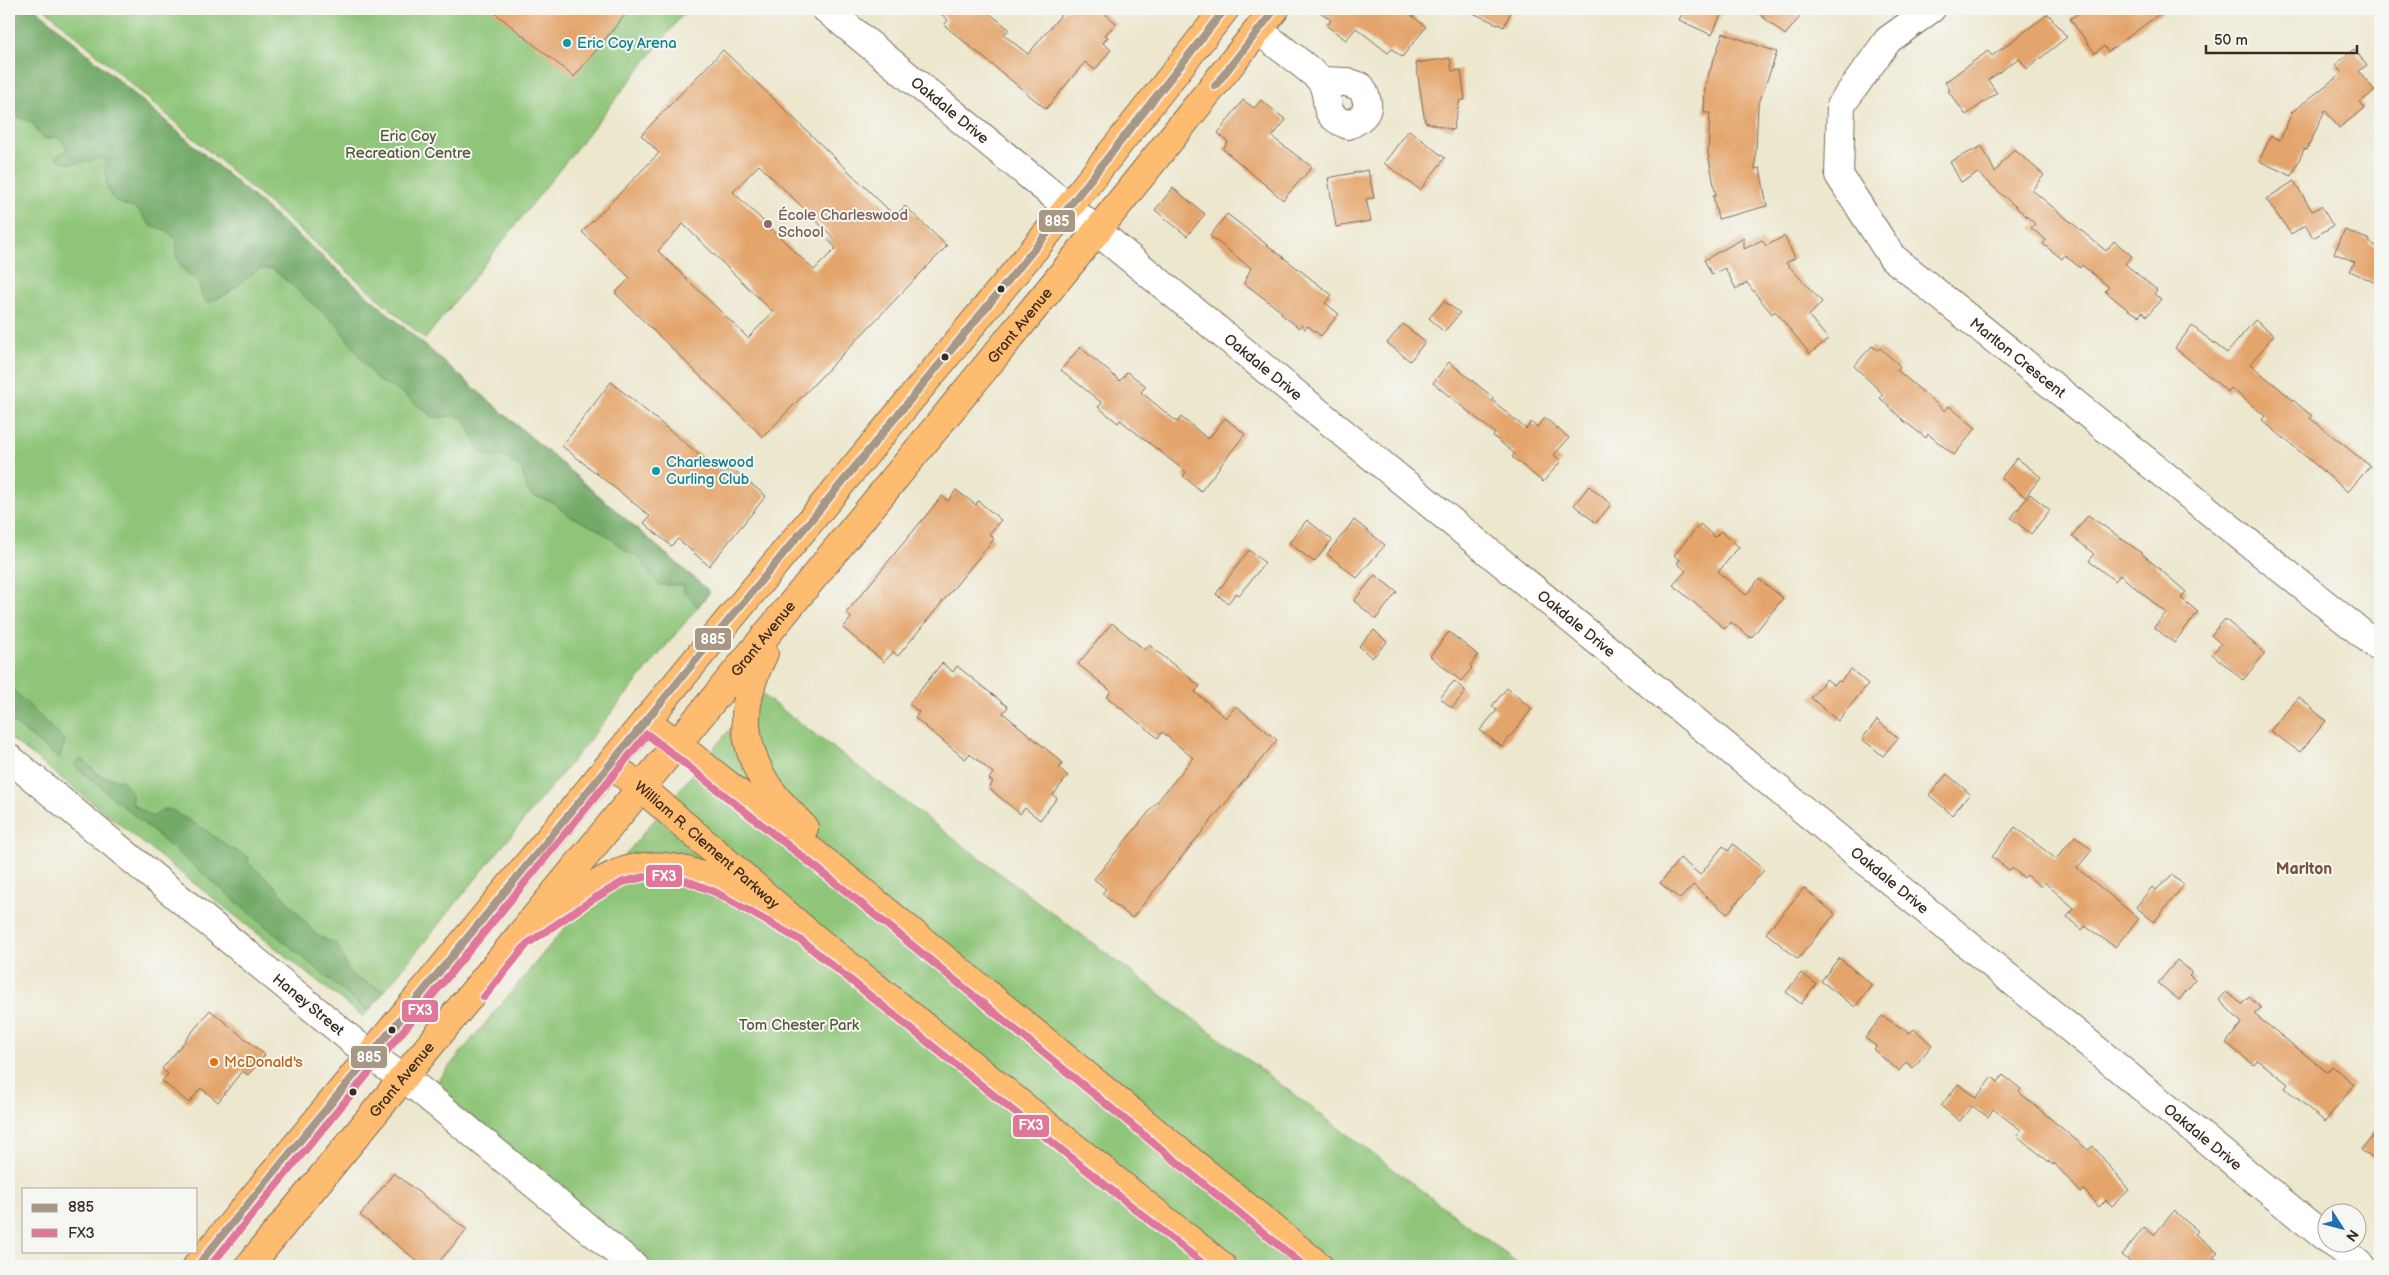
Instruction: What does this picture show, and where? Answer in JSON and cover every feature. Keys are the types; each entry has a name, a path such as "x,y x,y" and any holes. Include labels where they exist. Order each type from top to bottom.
{"main road":[{"path":"197,1266 1068,208 1225,9"},
{"name":"Grant Avenue","path":"249,1266 643,789 1098,231 1275,9"},
{"path":"782,618 754,674 746,698 745,716 750,747 756,766 767,786 854,884"},
{"path":"646,720 854,884 1319,1266"},
{"name":"William R. Clement Parkway","path":"611,765 643,789 808,933 1222,1266"},
{"path":"520,937 590,889 619,873 643,867 663,866 690,871 720,883 808,933"}],"street":[{"name":"Oakdale Drive","path":"826,9 2316,1230"},
{"name":"Marlton Crescent","path":"1931,9 1888,40 1841,105 1839,175 1892,257 2380,648"},
{"path":"1259,30 1322,81"},
{"name":"Haney Street","path":"9,758 371,1056 405,1079 634,1266"},
{"path":"2344,1252 2361,1266"}],"green space":[{"path":"9,9 36,9 710,592 363,1017 9,737"},
{"path":"9,9 36,9 710,592 698,607 684,593 683,585 659,585 637,555 629,553 601,531 566,514 554,503 531,495 528,492 522,471 516,465 504,457 488,457 479,451 464,418 455,416 434,418 402,393 377,380 336,324 273,269 259,269 228,293 208,303 205,301 201,294 199,282 188,275 180,265 176,254 178,241 166,230 151,226 136,208 117,202 108,192 105,157 80,163 61,161 55,157 67,150 63,141 56,137 42,139 33,124 18,117 9,106"},
{"name":"Eric Coy Recreation Centre","path":"45,9 687,9 425,339"},
{"path":"9,686 65,741 59,759 9,719"},
{"name":"Tom Chester Park","path":"760,693 1522,1266 656,1266 433,1086"},
{"path":"82,759 100,776 124,781 131,792 133,804 152,817 165,809 171,810 204,829 230,848 249,857 248,863 274,885 318,936 337,944 349,971 354,977 385,991 368,1012 75,766 75,763"}],"building":[{"name":"Eric Coy Arena","path":"490,9 630,9 574,77"},
{"path":"935,9 984,9 1009,29 1004,35 1028,54 1066,9 1099,9 1116,23 1105,35 1108,37 1103,43 1111,50 1095,70 1085,62 1046,109 944,25 948,20"},
{"path":"1316,9 1404,9 1426,27 1402,57 1392,49 1388,53 1356,28 1346,40 1327,26 1331,20"},
{"path":"1464,9 1512,9 1504,27"},
{"path":"1684,9 1710,9 1721,14 1712,35 1679,20"},
{"path":"1753,9 1789,9 1800,17 1785,35"},
{"path":"2084,9 2166,9 2108,52 2104,46 2095,53 2070,19"},
{"path":"2048,14 2067,37 2027,69 2019,58 1988,80 1997,93 1966,115 1948,91 1950,90 1945,82 1988,51 1992,56"},
{"path":"1723,33 1777,52 1758,106 1755,169 1760,168 1767,206 1718,219 1708,153 1710,113 1704,113 1705,85"},
{"path":"2354,49 2367,65 2359,71 2375,91 2360,102 2365,108 2339,128 2325,110 2307,150 2304,149 2292,176 2259,161 2271,136 2280,140 2292,112 2342,73 2335,65"},
{"path":"723,50 895,216 905,206 947,246 763,437 615,293 630,278 582,232 659,153 641,135","holes":["759,165 832,236 828,240 836,248 814,270 733,192","683,224 773,312 748,338 658,251"]},
{"path":"1450,58 1452,71 1461,70 1465,100 1460,100 1453,130 1425,122 1416,63"},
{"path":"1243,100 1254,108 1261,100 1286,120 1272,137 1312,167 1283,200 1223,149 1228,142 1218,133"},
{"path":"1409,130 1445,158 1420,190 1384,163"},
{"path":"1982,146 1995,172 2014,149 2044,175 2032,190 2106,251 2114,241 2132,256 2125,264 2157,290 2154,294 2161,299 2147,316 2142,312 2139,316 2128,310 2105,291 2109,287 2082,265 2080,268 2065,255 2062,259 2043,244 2046,240 2031,228 2035,224 1978,173 1961,182 1950,162"},
{"path":"1368,170 1374,198 1366,199 1371,221 1336,227 1328,178"},
{"path":"2294,181 2312,211 2321,206 2333,226 2313,238 2306,225 2291,234 2266,199"},
{"path":"1173,188 1205,214 1187,236 1155,210"},
{"path":"1227,214 1332,295 1325,303 1339,314 1321,336 1308,326 1305,329 1301,325 1299,328 1281,314 1282,312 1244,283 1251,268 1210,236"},
{"path":"2345,230 2370,240 2369,242 2380,248 2380,285 2350,271 2355,262 2334,253"},
{"path":"1784,236 1795,258 1786,263 1822,302 1809,316 1828,339 1810,354 1775,311 1772,314 1747,283 1736,289 1725,268 1712,275 1704,260 1744,238 1744,249 1762,240 1766,246"},
{"path":"1444,301 1460,313 1444,332 1429,318"},
{"path":"2255,320 2274,335 2250,364 2312,416 2310,418 2370,466 2348,492 2262,420 2265,416 2231,388 2228,392 2175,348 2192,326 2227,353"},
{"path":"1403,324 1425,342 1410,361 1387,343"},
{"path":"1872,346 1878,350 1880,348 1900,366 1897,370 1945,411 1949,406 1976,428 1954,455 1928,434 1926,438 1904,421 1880,398 1883,394 1854,366"},
{"path":"1080,347 1120,381 1127,372 1146,386 1141,392 1177,422 1181,417 1208,439 1225,418 1245,434 1201,491 1183,476 1186,472 1120,420 1118,423 1098,407 1102,403 1061,370"},
{"path":"1449,362 1494,398 1492,400 1526,429 1531,422 1537,427 1545,418 1569,438 1554,455 1561,461 1543,482 1512,457 1515,454 1493,436 1495,433 1433,383"},
{"name":"Charleswood Curling Club","path":"611,382 724,475 730,467 766,496 709,566 678,539 671,546 644,523 650,516 562,446"},
{"path":"2017,458 2041,477 2025,497 2001,478"},
{"path":"1589,486 1611,504 1596,523 1574,505"},
{"path":"956,490 976,505 978,501 1001,520 989,534 994,539 898,656 893,652 884,662 843,628 851,618 846,613 942,496 948,501"},
{"path":"2030,494 2050,510 2031,534 2011,518"},
{"path":"2088,515 2139,551 2186,592 2181,598 2198,612 2174,643 2154,627 2166,613 2120,575 2115,581 2089,561 2094,554 2072,536"},
{"path":"1307,520 1332,540 1314,562 1289,543"},
{"path":"1354,520 1385,545 1357,578 1327,554"},
{"path":"1700,524 1715,537 1721,531 1739,547 1718,572 1746,595 1759,579 1783,598 1751,638 1731,622 1725,629 1673,585 1686,571 1677,563 1680,560 1674,555"},
{"path":"1249,550 1265,563 1239,595 1236,593 1228,603 1216,594"},
{"path":"1375,575 1397,592 1376,619 1354,601"},
{"path":"2225,619 2265,653 2243,680 2212,654 2221,644 2211,635"},
{"path":"1112,623 1145,650 1149,645 1200,686 1195,692 1226,718 1236,706 1277,740 1132,918 1102,894 1106,889 1094,879 1193,758 1162,732 1158,738 1107,697 1111,691 1078,664"},
{"path":"1374,630 1387,642 1372,658 1359,646"},
{"path":"1449,632 1478,655 1470,666 1472,668 1461,681 1430,656"},
{"path":"942,663 953,672 957,666 1008,707 1003,713 1063,763 1059,768 1068,776 1053,795 1057,798 1040,820 1025,808 1020,814 989,788 993,782 989,779 993,773 970,754 965,759 915,718 919,712 909,704"},
{"path":"1851,669 1868,684 1838,721 1811,698 1826,679 1834,685 1838,681 1840,682"},
{"path":"1454,681 1466,691 1452,708 1440,698"},
{"path":"1507,688 1532,709 1502,747 1480,730 1497,710 1492,706"},
{"path":"2299,697 2326,721 2300,752 2270,731"},
{"path":"1877,720 1898,738 1883,756 1862,739"},
{"path":"1947,774 1970,794 1952,815 1929,795"},
{"path":"2015,827 2056,859 2075,836 2092,850 2077,868 2139,919 2115,947 2085,926 2082,930 2067,917 2074,908 2044,882 2041,887 2027,875 2024,878 2012,868 2009,870 1992,857"},
{"path":"1733,844 1764,870 1727,914 1693,885 1680,899 1660,883 1680,858 1700,875 1723,846 1729,851"},
{"path":"2172,875 2184,885 2154,922 2136,907 2152,887 2156,890"},
{"path":"1804,888 1835,914 1798,959 1766,933"},
{"path":"1839,958 1872,985 1855,1007 1821,981"},
{"path":"2177,960 2192,972 2189,975 2195,980 2179,1000 2158,983"},
{"path":"1801,973 1816,984 1801,1004 1786,992"},
{"path":"2226,992 2242,1004 2249,997 2261,1008 2254,1014 2327,1072 2332,1066 2354,1084 2325,1122 2285,1088 2288,1084 2258,1060 2254,1065 2226,1043 2242,1023 2219,1000"},
{"name":"McDonald's","path":"210,1010 265,1055 248,1075 242,1071 218,1102 201,1088 189,1103 162,1081 168,1074 162,1069"},
{"path":"1882,1016 1910,1033 1914,1029 1932,1045 1913,1068 1906,1062 1899,1071 1874,1050 1876,1046 1865,1038"},
{"path":"2003,1075 2021,1089 2019,1092 2088,1150 2093,1146 2129,1190 2112,1206 2106,1200 2099,1207 2084,1190 2081,1193 2054,1163 2053,1165 2017,1136 2021,1130 1993,1109 1988,1117 1972,1106 1960,1121 1941,1106 1958,1084 1976,1098 1992,1077 1998,1082"},
{"path":"2380,1125 2380,1164 2361,1150"},
{"path":"394,1173 467,1230 435,1266 423,1266 360,1215"},
{"path":"2174,1211 2198,1231 2195,1234 2218,1252 2213,1257 2224,1266 2136,1266 2122,1255 2144,1227 2154,1235"}],"transit line":[{"name":"885","path":"197,1266 1068,208 1225,9"},
{"name":"885","path":"1215,86 1275,9"},
{"name":"FX3","path":"210,1266 647,734 847,892 1304,1266"},
{"name":"FX3","path":"484,997 527,944 595,898 623,882 644,877 662,876 687,881 715,892 802,941 1206,1266"}],"place":[{"name":"Eric Coy Arena","path":"567,43"},
{"name":"École Charleswood School","path":"768,224"},
{"name":"Charleswood Curling Club","path":"656,471"},
{"name":"McDonald's","path":"214,1062"}],"district":[{"name":"Marlton","path":"2304,868"}]}
